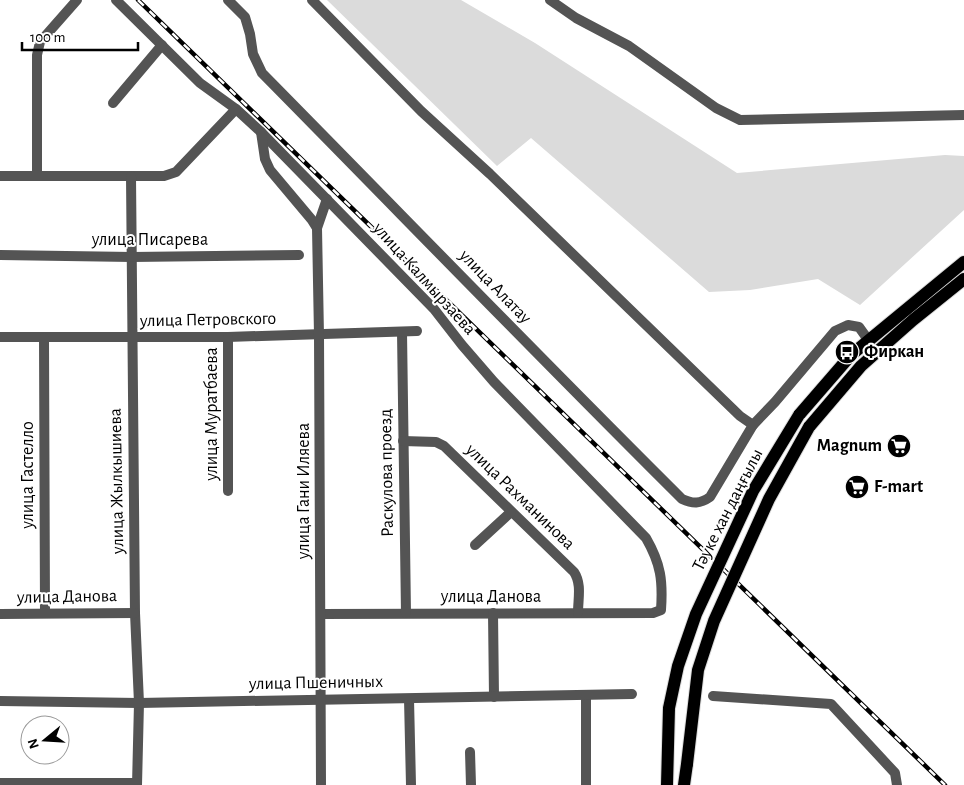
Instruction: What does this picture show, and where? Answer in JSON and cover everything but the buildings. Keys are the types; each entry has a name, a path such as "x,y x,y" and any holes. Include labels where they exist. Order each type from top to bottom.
{"main road":[{"name":"Тәуке хан даңғылы","path":"667,785 669,708 678,666 696,614 754,491 799,415 851,355 964,262"},
{"name":"Тәуке хан даңғылы","path":"684,785 698,670 714,621 769,499 809,427 861,366 913,320 964,279"}],"street":[{"path":"37,175 37,56 40,42 77,0"},
{"name":"улица Калмырзаева","path":"116,0 200,83 236,109 261,132 434,309 494,382 646,538 656,555 663,586 661,610"},
{"name":"улица Алатау","path":"228,0 244,17 250,34 252,54 262,73 682,500 690,503 701,503 710,497 753,425 835,331 848,325 859,326 869,341"},
{"path":"312,0 421,111 490,174 740,416 753,425"},
{"path":"550,0 576,18 630,46 716,108 740,120 964,115"},
{"path":"113,103 162,45"},
{"path":"0,176 164,176 176,172 236,109"},
{"path":"261,132 265,159 270,170 312,220 316,228"},
{"name":"улица Жылкышиева","path":"131,176 135,613 139,703 137,784"},
{"name":"улица Гани Иляева","path":"321,785 319,335 316,228 327,199"},
{"name":"улица Писарева","path":"0,255 132,257 299,255"},
{"name":"улица Петровского","path":"0,338 228,337 417,331"},
{"name":"Раскулова проезд","path":"402,332 402,441 406,613"},
{"name":"улица Муратбаева","path":"228,337 228,491"},
{"name":"улица Гастелло","path":"44,338 45,613"},
{"name":"улица Рахманинова","path":"402,441 440,443 511,512 578,578 578,613"},
{"path":"475,546 511,512"},
{"name":"улица Данова","path":"321,614 653,613 661,610"},
{"name":"улица Данова","path":"0,614 135,613"},
{"path":"493,613 494,697"},
{"name":"улица Пшеничных","path":"0,701 139,703 321,698 632,694"},
{"path":"586,695 586,785"},
{"path":"713,696 831,704 895,772 897,785"},
{"path":"409,698 411,785"},
{"path":"470,752 470,785"},
{"path":"0,783 137,784"}],"shaded area":[{"path":"327,0 461,0 535,43 737,173 945,155 964,156 964,210 860,305 818,279 750,290 709,292 531,138 497,166"}],"railway":[{"path":"138,0 945,785"}],"place":[{"name":"Фиркан","path":"847,352"},
{"name":"Magnum","path":"899,446"},
{"name":"F-mart","path":"857,487"}]}
